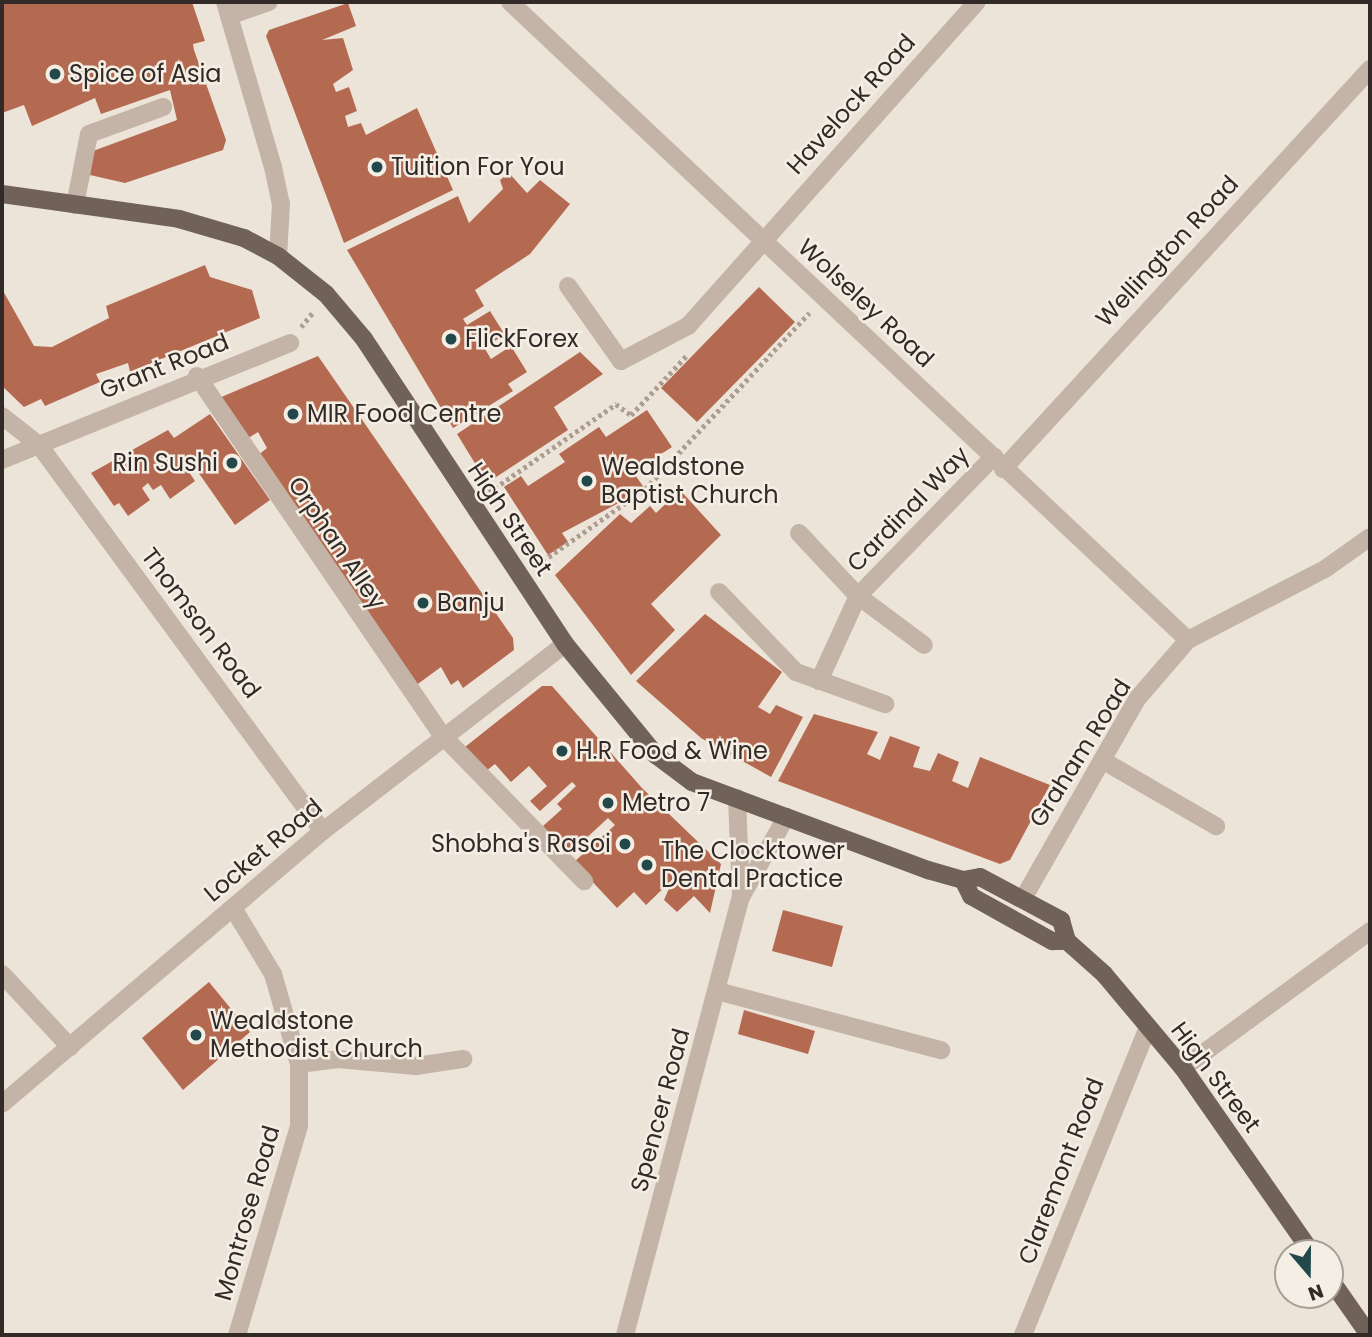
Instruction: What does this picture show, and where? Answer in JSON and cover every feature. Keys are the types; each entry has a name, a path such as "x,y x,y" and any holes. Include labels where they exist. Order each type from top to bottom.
{"main road":[{"name":"High Street","path":"2,194 199,224 278,256 326,294 364,339 470,505 565,644 656,755 692,782 963,880 980,877 1024,897 1065,924 1067,941 1184,1068 1302,1239"},
{"name":"High Street","path":"963,880 971,896 1052,942 1067,941"},
{"path":"1344,1299 1369,1335"}],"street":[{"path":"269,2 227,9 273,167 281,204 278,256"},
{"name":"Wolseley Road","path":"510,2 1188,640"},
{"name":"Havelock Road","path":"568,286 621,360 688,326 761,239 977,2"},
{"name":"Wellington Road","path":"999,462 1082,380 1370,69"},
{"path":"75,205 89,134 163,107"},
{"name":"Grant Road","path":"2,460 197,376 290,343"},
{"name":"Orphan Alley","path":"197,376 442,735 584,881"},
{"name":"Thomson Road","path":"2,416 39,445 323,831"},
{"name":"Cardinal Way","path":"858,596 999,462"},
{"name":"Cardinal Way","path":"799,533 858,596 924,645"},
{"name":"Graham Road","path":"1024,897 1138,699 1188,640 1325,569 1370,537"},
{"path":"719,592 796,672 885,704"},
{"path":"819,681 858,596"},
{"name":"Locket Road","path":"2,1104 323,831 442,735 565,644"},
{"path":"1102,760 1216,826"},
{"name":"Spencer Road","path":"737,798 741,897"},
{"name":"Spencer Road","path":"625,1335 741,897 786,817"},
{"name":"Montrose Road","path":"233,908 273,974 299,1064 299,1126 237,1335"},
{"path":"1184,1068 1370,931"},
{"path":"2,974 69,1047"},
{"path":"717,991 940,1050"},
{"name":"Claremont Road","path":"1023,1335 1148,1027"},
{"path":"299,1064 337,1059 416,1066 463,1059"}],"path":[{"path":"290,343 326,294"},
{"path":"519,578 645,489 823,297"},
{"path":"470,505 616,404 631,415 693,348"}],"building":[{"path":"2,2 192,2 205,41 193,44 194,50 226,140 223,150 125,183 90,175 93,151 177,120 170,90 101,114 95,98 32,126 24,105 2,113"},
{"path":"348,3 356,26 322,40 343,38 353,70 333,84 336,92 349,87 357,111 345,116 348,127 361,123 366,135 417,108 453,190 344,243 266,36 269,30"},
{"path":"509,173 527,193 540,180 570,204 530,254 475,290 484,306 463,319 467,325 490,311 505,335 484,347 491,359 511,346 527,372 508,384 513,391 453,428 347,250 458,196 469,223 503,189 500,180"},
{"path":"205,265 210,277 252,290 260,318 130,372 128,363 96,374 100,382 45,406 41,399 24,407 2,386 2,289 34,346 52,347 109,318 106,306"},
{"path":"759,287 795,322 697,422 661,388"},
{"path":"580,352 603,374 554,407 568,430 487,483 457,434"},
{"path":"318,356 513,638 514,650 463,688 458,680 451,685 441,667 415,686 257,456 267,448 258,432 245,440 219,398"},
{"name":"Wealdstone Baptist Church","path":"647,410 672,447 633,472 645,489 562,533 568,542 548,555 504,487 521,476 528,486 565,462 559,454 599,427 606,437"},
{"path":"210,414 270,500 235,525 191,462 185,466 195,481 170,499 161,485 153,490 148,483 142,488 150,500 128,516 119,503 114,506 91,473 168,430 174,438"},
{"path":"680,490 721,535 651,604 675,630 631,675 555,575 620,514 631,523 650,506 656,513"},
{"path":"705,614 782,672 758,707 770,714 776,705 803,717 771,777 701,738 636,681"},
{"path":"542,686 552,686 642,788 721,864 710,913 694,896 677,912 664,900 673,879 646,905 634,892 617,908 574,862 615,825 608,818 568,855 543,826 562,809 557,804 576,786 572,782 540,811 530,801 547,786 529,766 511,782 495,764 486,771 465,747"},
{"path":"814,714 878,732 867,754 880,760 890,736 920,747 913,767 930,771 938,753 959,762 952,781 968,788 980,757 1050,785 1010,860 1000,864 778,781"},
{"path":"783,910 843,926 832,967 772,951"},
{"name":"Wealdstone Methodist Church","path":"209,982 250,1032 183,1090 142,1038"},
{"path":"744,1010 815,1031 808,1054 738,1034"}],"place":[{"name":"Spice of Asia","path":"55,74"},
{"name":"Tuition For You","path":"377,167"},
{"name":"FlickForex","path":"451,339"},
{"name":"MIR Food Centre","path":"293,414"},
{"name":"Rin Sushi","path":"232,463"},
{"name":"Wealdstone Baptist Church","path":"587,481"},
{"name":"Banju","path":"423,603"},
{"name":"H.R Food & Wine","path":"562,751"},
{"name":"Metro 7","path":"608,803"},
{"name":"Shobha's Rasoi","path":"625,844"},
{"name":"The Clocktower Dental Practice","path":"647,865"},
{"name":"Wealdstone Methodist Church","path":"196,1035"}]}
